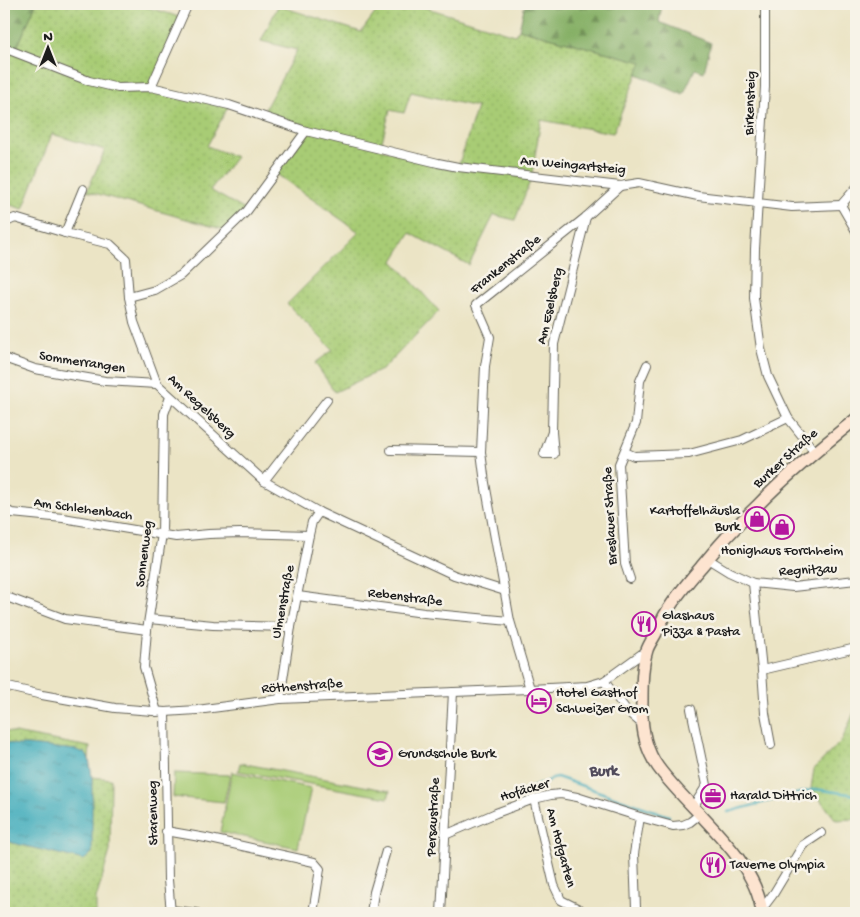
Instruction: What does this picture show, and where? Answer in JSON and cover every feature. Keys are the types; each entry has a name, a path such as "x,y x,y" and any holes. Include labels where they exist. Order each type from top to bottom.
{"main road":[{"name":"Burker Straße","path":"762,911 752,881 738,859 723,839 658,766 650,751 642,724 643,673 647,650 679,593 708,559 757,505 815,452 856,418"}],"street":[{"path":"151,88 188,4"},
{"name":"Birkensteig","path":"765,4 765,87 755,249 754,298 761,349 768,376 788,418 815,452"},
{"name":"Am Weingartsteig","path":"4,48 89,81 118,88 151,88 229,106 306,131 438,164 620,186 639,183 698,196 758,204 792,207 841,205"},
{"path":"129,298 155,290 182,275 247,211 306,131"},
{"name":"Frankenstraße","path":"530,689 510,621 485,483 481,452 485,366 490,337 476,305 586,217 620,186"},
{"path":"856,188 841,205 856,231"},
{"path":"4,223 15,218 65,232 83,189"},
{"name":"Am Eselsberg","path":"552,432 554,344 586,217"},
{"name":"Am Regelsberg","path":"65,232 110,244 126,259 129,298 134,322 157,384 264,481 319,512 454,575 505,592"},
{"name":"Sommerrangen","path":"4,358 35,369 105,380 157,384"},
{"name":"Breslauer Straße","path":"630,579 625,564 619,464 636,423 640,381 647,365"},
{"name":"Sonnenweg","path":"161,712 144,666 146,630 162,534 164,414 170,397"},
{"path":"264,481 328,400"},
{"name":"Breslauer Straße","path":"624,452 634,456 689,454 742,440 788,418"},
{"path":"391,450 481,452"},
{"name":"Am Schlehenbach","path":"4,509 12,513 63,518 176,537 240,533 309,535"},
{"name":"Ulmenstraße","path":"280,699 291,627 309,535 312,522 319,512"},
{"name":"Regnitzau","path":"708,559 753,583 793,587 856,580"},
{"path":"753,583 765,713 771,745"},
{"path":"4,596 65,619 146,630"},
{"name":"Rebenstraße","path":"298,596 424,613 510,621"},
{"path":"149,619 213,626 291,627"},
{"path":"762,670 856,648"},
{"name":"Röthenstraße","path":"4,686 115,708 161,712 197,710 280,699 587,686 604,680 647,650"},
{"path":"604,680 628,712 642,724"},
{"name":"Persaustraße","path":"441,913 453,692"},
{"path":"691,709 707,785 697,811"},
{"name":"Starenweg","path":"161,712 171,912"},
{"name":"Hofäcker","path":"445,835 534,799 560,794 577,797 673,826 690,822 697,811"},
{"name":"Am Hofgarten","path":"534,799 554,885 562,900 585,912 592,913"},
{"path":"634,913 636,908 634,854 640,817"},
{"path":"166,831 314,862 320,869 313,913"},
{"path":"762,911 803,845 821,833"},
{"path":"371,913 374,892 386,851"},
{"path":"171,912 197,913"}],"green space":[{"path":"4,4 36,4 16,50 4,47"},
{"path":"36,4 136,4 181,18 151,87 229,105 207,146 236,157 210,190 247,211 225,230 87,191 105,150 52,134 23,209 4,203 4,47 16,50"},
{"path":"273,4 279,4 279,6 361,32 382,4 414,4 515,35 519,29 642,62 613,133 541,120 531,179 515,220 494,215 469,265 410,233 393,261 439,311 383,369 335,392 315,363 333,350 287,304 359,232 275,173 306,131 261,116 297,50 261,41 278,6","holes":["411,92 477,107 458,167 380,149 390,110 404,113"]},
{"path":"525,4 662,4 659,22 711,43 704,72 695,69 683,95 637,74 642,62 519,29"},
{"path":"856,708 856,819 836,820 811,788 814,769 842,740"},
{"path":"4,731 90,747 89,759 85,753 76,750 17,745 4,742"},
{"path":"240,763 390,791 388,798 238,771"},
{"path":"232,772 311,788 298,848 220,832"},
{"path":"174,773 230,775 224,802 173,797"},
{"path":"92,777 111,779 110,851 96,899 96,913 4,913 4,839 13,843 84,860"}],"water":[{"path":"4,742 17,745 76,750 85,753 89,759 92,777 92,853 84,860 13,843 4,839"}],"waterway":[{"path":"507,798 557,777 669,816"},
{"path":"728,812 815,789 856,795"}],"place":[{"name":"Kartoffelhäusla Burk","path":"757,519"},
{"name":"Honighaus Forchheim","path":"782,527"},
{"name":"Glashaus Pizza & Pasta","path":"644,624"},
{"name":"Hotel Gasthof Schweizer Grom","path":"539,701"},
{"name":"Grundschule Burk","path":"380,754"},
{"name":"Harald Dittrich","path":"713,796"},
{"name":"Taverne Olympia","path":"713,865"}],"district":[{"name":"Burk","path":"604,772"}]}
